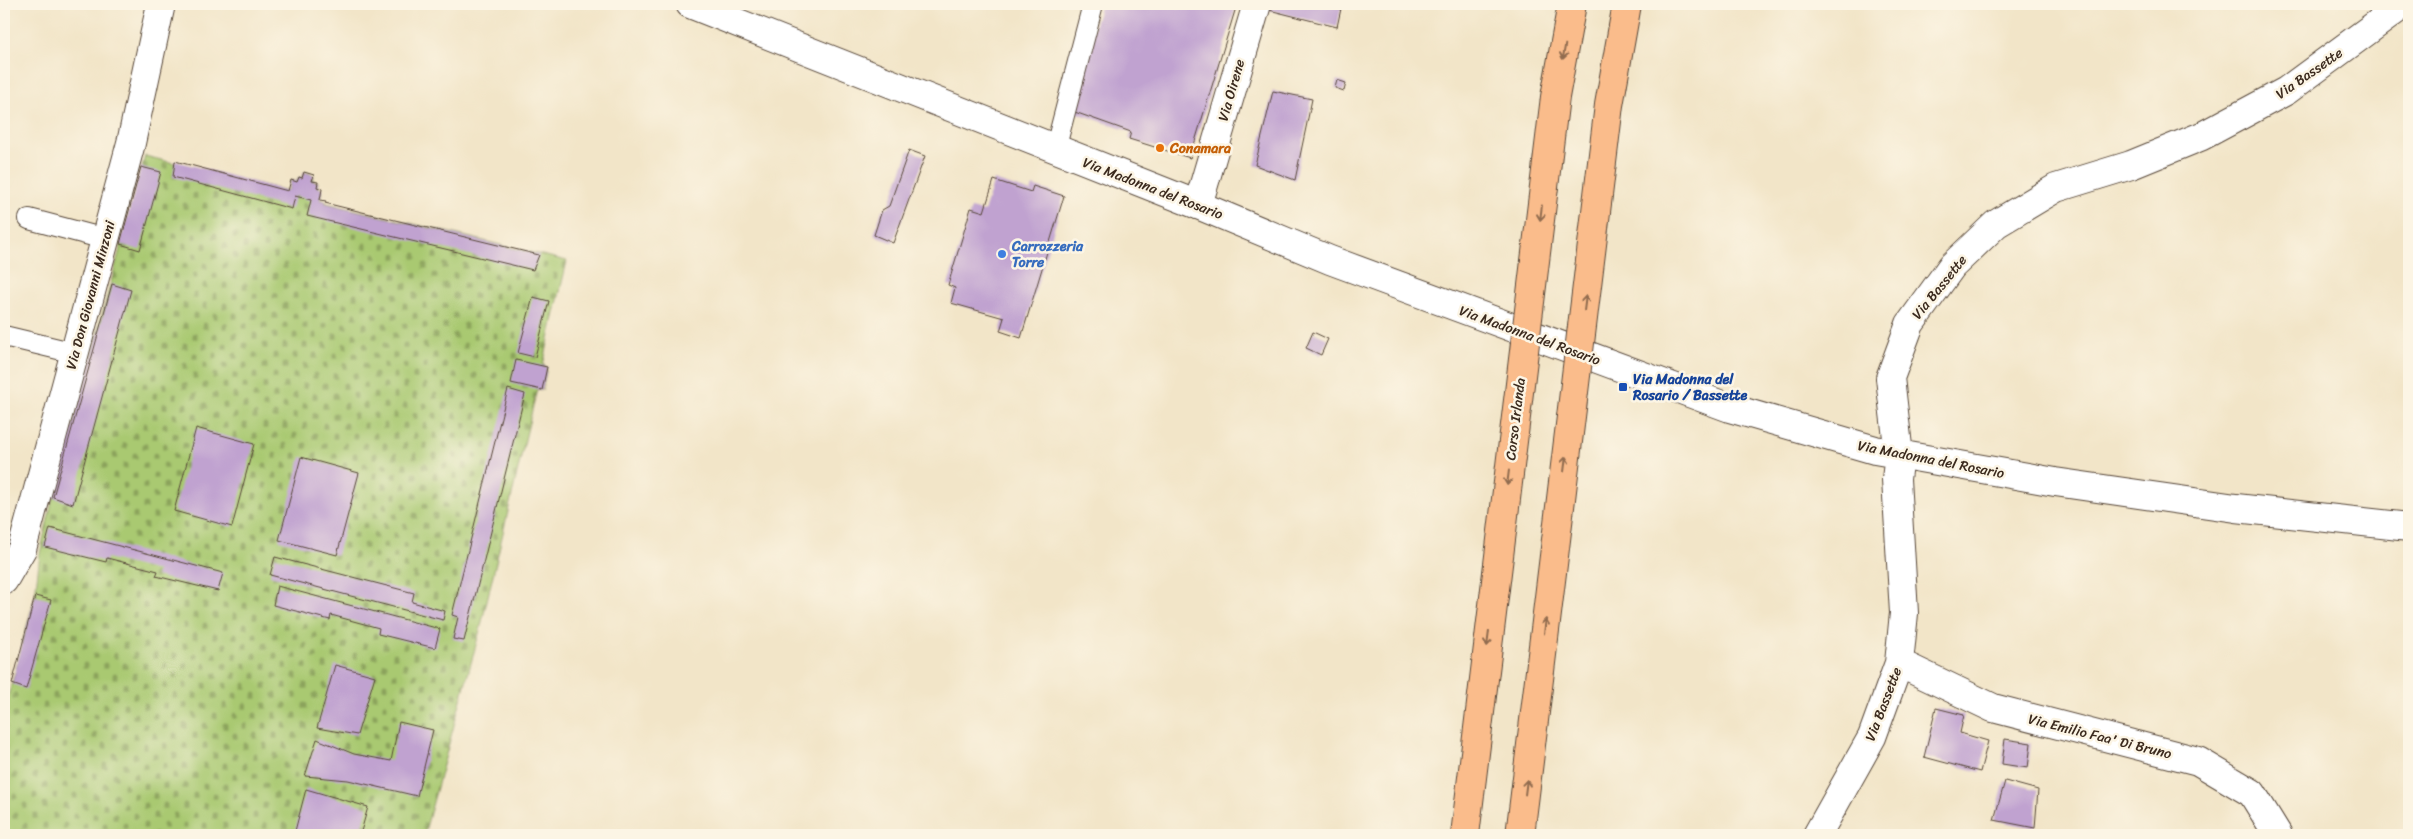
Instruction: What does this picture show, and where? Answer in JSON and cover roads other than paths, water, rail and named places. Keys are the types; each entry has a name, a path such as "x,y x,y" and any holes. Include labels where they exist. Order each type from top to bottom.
{"highway":[{"name":"Corso Irlanda","path":"1465,835 1555,97 1572,4"},
{"path":"1520,835 1609,105 1627,4"}],"street":[{"name":"Via Don Giovanni Minzoni","path":"4,580 22,549 131,143 161,4"},
{"name":"Via Madonna del Rosario","path":"690,4 1198,205 1330,260 1730,408 1875,450 1899,455 2055,482 2236,508 2409,527"},
{"name":"Via Oirene","path":"1198,205 1257,4"},
{"name":"Via Bassette","path":"1817,835 1872,737 1899,663 1904,613 1896,479 1899,455 1890,378 1910,324 1952,266 1996,224 2056,188 2131,165 2193,140 2286,91 2404,4"},
{"name":"Via Emilio Faa' Di Bruno","path":"1899,663 1993,708 2198,761 2252,793 2278,835"}],"lane":[{"path":"1055,150 1093,4"},
{"path":"28,218 105,239"},
{"path":"4,336 75,353"}],"place":[{"name":"Conamara","path":"1160,148"},
{"name":"Carrozzeria Torre","path":"1002,254"},
{"name":"Via Madonna del Rosario / Bassette","path":"1623,387"}]}
